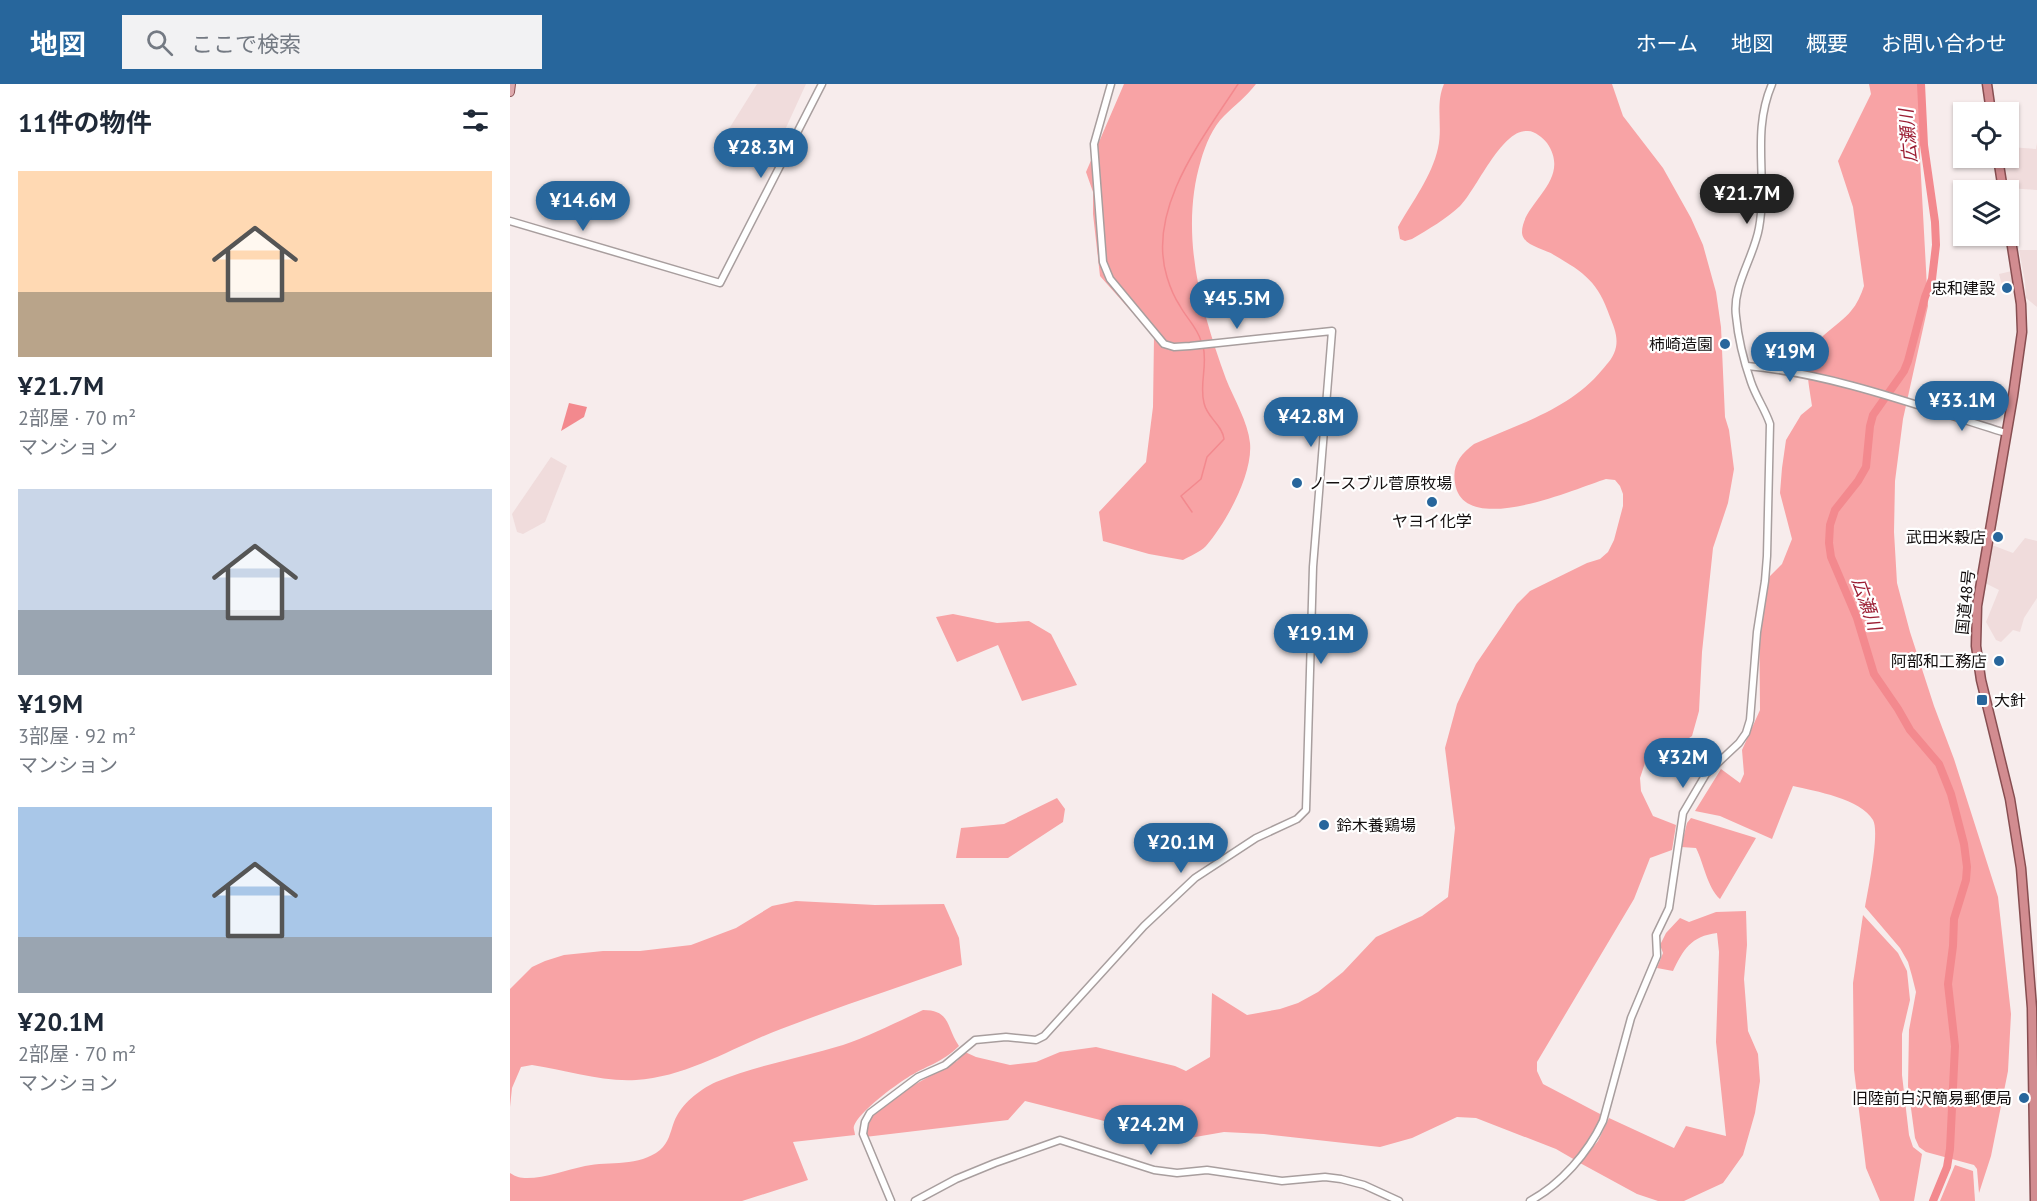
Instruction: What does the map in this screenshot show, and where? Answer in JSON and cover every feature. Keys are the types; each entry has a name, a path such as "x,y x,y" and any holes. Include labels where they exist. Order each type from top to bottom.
{"highway":[{"path":"1987,84 1990,102"},
{"name":"国道48号","path":"2012,246 2022,325 1977,606 1976,646 2010,799 2021,868 2032,1008 2035,1201"}],"main road":[{"path":"510,92 511,84"}],"street":[{"path":"510,221 720,283 822,84"},
{"path":"891,1201 863,1134 864,1124 870,1113 918,1077 945,1065 975,1040 1006,1037 1036,1040 1044,1036 1144,926 1195,878 1256,838 1297,819 1306,810 1313,567 1332,331 1190,346 1174,347 1164,344 1110,279 1103,262 1094,144 1111,84"},
{"path":"1530,1201 1574,1166 1597,1135 1603,1121 1631,1018 1656,956 1656,935 1669,908 1683,813 1706,774 1739,743 1746,733 1750,720 1757,632 1767,556 1770,424 1746,366 1737,326 1736,302 1759,231 1763,202 1761,129 1764,105 1772,84"},
{"path":"1746,366 1794,372 1837,381 2006,433"},
{"path":"915,1201 956,1179 995,1162 1060,1140 1154,1170 1177,1173 1207,1170 1282,1181 1325,1177 1341,1179 1364,1185 1399,1201"}],"shaded area":[{"path":"757,84 806,84 768,167 722,140"},
{"path":"1124,84 1256,84 1220,120 1210,136 1201,160 1192,215 1196,271 1201,299 1226,379 1247,427 1250,455 1237,498 1222,525 1206,546 1183,560 1149,554 1103,541 1099,512 1146,462 1153,407 1154,337 1100,276 1093,214 1093,192 1086,172"},
{"path":"1444,84 1612,84 1623,116 1663,168 1691,218 1703,245 1716,292 1721,327 1725,417 1734,469 1728,503 1713,548 1702,652 1699,711 1692,736 1645,763 1640,778 1641,791 1653,816 1676,825 1672,850 1650,858 1634,899 1537,1062 1537,1071 1543,1084 1602,1115 1594,1139 1575,1160 1556,1149 1476,1118 1457,1117 1412,1138 1380,1147 1264,1134 1224,1132 1155,1144 1138,1141 1124,1126 1025,1101 1008,1120 865,1137 866,1122 875,1111 896,1095 957,1061 965,1052 1010,1065 1036,1062 1060,1052 1096,1047 1175,1066 1186,1071 1210,1057 1212,993 1247,1015 1298,1003 1318,992 1343,972 1376,937 1422,916 1448,897 1455,828 1445,748 1457,704 1476,664 1517,604 1530,591 1600,559 1608,552 1614,540 1623,506 1623,494 1615,480 1606,479 1548,499 1499,509 1478,507 1463,499 1455,483 1456,466 1461,456 1469,448 1543,414 1575,395 1589,384 1609,362 1615,351 1616,339 1601,295 1589,280 1574,267 1530,244 1523,237 1524,222 1544,191 1554,169 1553,157 1547,143 1533,132 1518,133 1509,139 1491,161 1467,198 1455,211 1412,239 1405,241 1400,239 1398,227 1426,179 1438,148 1440,99"},
{"path":"1869,84 1921,84 1920,158 1928,306 1903,419 1895,481 1894,532 1897,583 1910,632 1998,897 2011,1014 2008,1071 1991,1156 1979,1193 1977,1169 1974,1165 1926,1152 1919,1147 1915,1138 1908,1086 1909,1030 1916,992 1908,962 1900,948 1865,907 1874,848 1873,820 1867,813 1848,801 1793,786 1772,839 1720,816 1695,811 1721,769 1740,783 1744,774 1742,750 1760,710 1759,598 1770,576 1782,564 1792,539 1780,493 1786,440 1801,415 1812,406 1808,382 1810,352 1820,339 1851,311 1864,286 1853,207 1838,161 1871,94"},
{"path":"2037,143 2037,190 2019,189 2019,180 2006,180 2005,168 2019,168 2019,148 2036,149"},
{"path":"2019,250 2037,250 2037,307 2026,298"},
{"path":"2012,271 2015,290 2004,293 1999,274"},
{"path":"569,403 587,407 584,417 561,431"},
{"path":"551,457 567,466 545,522 523,534 517,532 512,514"},
{"path":"2025,538 2037,541 2037,598 2024,618 2020,632 2013,630 2001,642 1996,640 1986,622 1999,590 1985,583 1992,545 2013,553"},
{"path":"953,614 997,623 1029,621 1051,634 1077,685 1022,701 998,645 957,662 936,617"},
{"path":"1057,798 1065,809 1063,822 1008,858 956,858 961,828 1004,824"},
{"path":"1691,818 1756,838 1720,899 1709,882 1696,848 1681,847 1687,823"},
{"path":"796,901 875,905 944,904 959,938 962,965 781,1029 692,1067 655,1078 610,1079 532,1065 521,1067 512,1088 510,1107 510,989 532,967 564,955 603,951 640,951 691,945 736,928 772,906"},
{"path":"1746,911 1747,945 1744,979 1748,1031 1758,1054 1760,1081 1755,1113 1743,1155 1723,1183 1684,1201 1658,1201 1637,1194 1580,1163 1598,1141 1609,1118 1674,1148 1686,1126 1726,1136 1716,1042 1719,952 1717,933 1701,937 1689,945 1673,971 1657,968 1663,953 1660,945 1666,933 1680,918 1689,922 1716,912"},
{"path":"1863,915 1898,953 1907,971 1910,1000 1902,1034 1902,1075 1909,1135 1913,1147 1922,1154 1914,1201 1880,1201 1866,1168 1854,1070 1853,983"},
{"path":"923,1010 943,1016 959,1046 940,1060 901,1082 878,1100 857,1120 854,1127 855,1135 793,1142 808,1180 742,1201 510,1201 510,1173 520,1177 534,1178 585,1166 643,1159 663,1147 681,1109 697,1093 710,1085 747,1071 843,1045"},
{"path":"1955,1165 1973,1171 1975,1201 1940,1201"}],"waterway":[{"path":"1201,341 1168,281 1163,251 1164,226 1171,200 1182,175 1209,127 1238,84"},
{"name":"広瀬川","path":"1921,84 1924,145 1935,222 1936,245 1932,279 1908,361 1904,371 1873,415 1866,467 1835,510 1830,525 1829,543 1831,557 1857,618 1874,674 1910,730 1939,764 1951,794 1964,844 1966,880 1954,919 1948,984 1955,1046 1950,1149 1947,1167 1933,1201"},
{"path":"1192,512 1181,496 1201,479 1207,457 1224,439 1204,403 1203,346"}],"place":[{"name":"忠和建設","path":"2007,288"},
{"name":"柿崎造園","path":"1725,344"},
{"name":"ノースブル菅原牧場","path":"1297,483"},
{"name":"ヤヨイ化学","path":"1432,502"},
{"name":"武田米穀店","path":"1998,537"},
{"name":"阿部和工務店","path":"1999,661"},
{"name":"大針","path":"1982,700"},
{"name":"鈴木養鶏場","path":"1324,825"},
{"name":"旧陸前白沢簡易郵便局","path":"2024,1098"}]}
